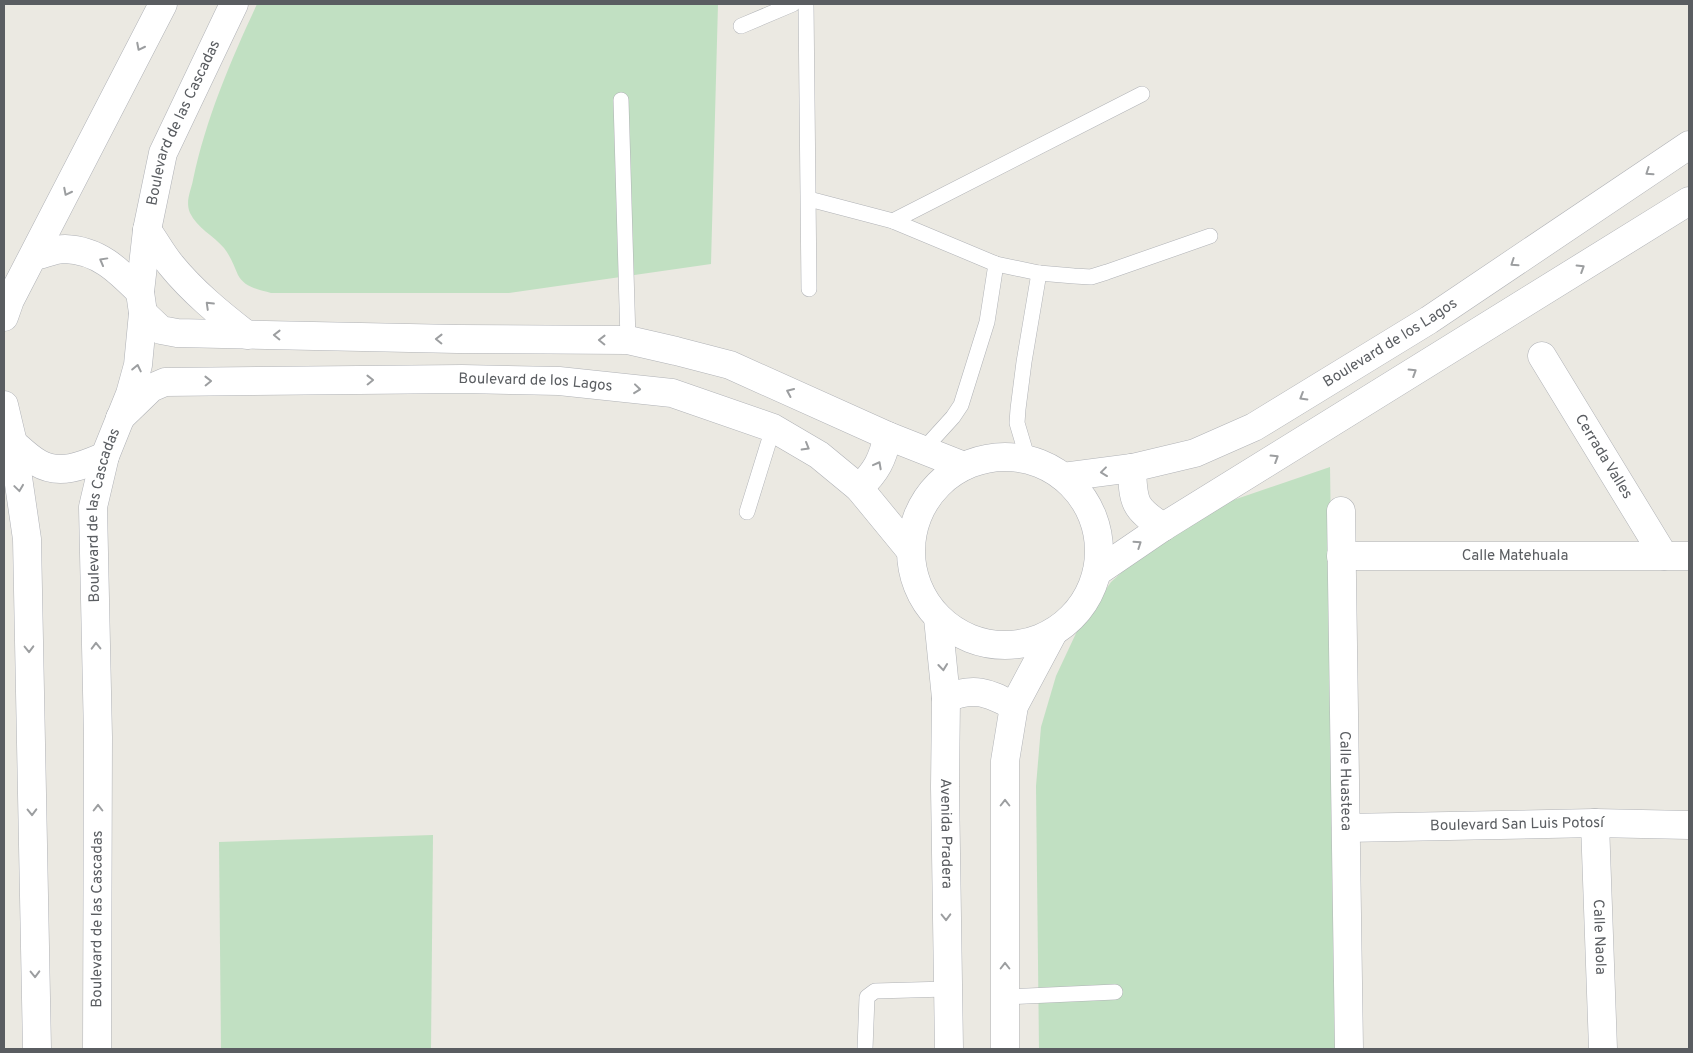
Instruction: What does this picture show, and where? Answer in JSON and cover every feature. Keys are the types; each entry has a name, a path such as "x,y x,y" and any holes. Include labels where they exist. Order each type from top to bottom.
{"street":[{"path":"4,317 10,300 162,4"},
{"name":"Boulevard de las Cascadas","path":"98,1049 98,737 93,507 106,456 130,394 138,365 148,230 163,154 234,4"},
{"name":"Boulevard de los Lagos","path":"1063,477 1132,468 1194,453 1254,427 1429,320 1689,145"},
{"path":"1097,572 1163,527 1689,200"},
{"path":"148,230 170,264 196,292 216,312 247,335"},
{"path":"34,256 63,249 88,252 116,268 161,330 177,333 447,339 628,340 676,350 730,365 888,436 964,466"},
{"name":"Cerrada Valles","path":"1542,356 1677,556"},
{"name":"Boulevard de los Lagos","path":"120,418 151,388 165,382 462,379 559,381 672,393 773,428 819,455 859,488 910,550"},
{"path":"4,405 13,443 26,539 37,1049"},
{"path":"859,488 879,466 888,436"},
{"path":"13,443 38,464 60,470 81,466 106,456"},
{"path":"1015,457 1028,460 1040,464 1063,477 1081,496 1094,520 1099,546 1097,572 1088,596 1073,617 1052,633 1024,644 993,645 964,636 938,618 917,587 910,550 914,524 925,500 942,480 964,466 989,458 1015,457"},
{"path":"1132,468 1132,490 1136,502 1144,514 1163,527"},
{"name":"Calle Huasteca","path":"1341,512 1350,1049"},
{"name":"Calle Matehuala","path":"1341,556 1677,556"},
{"name":"Avenida Pradera","path":"938,618 946,698 945,787 949,1049"},
{"path":"1004,1049 1005,761 1014,706 1052,633"},
{"path":"946,698 973,690 991,694 1014,706"},
{"name":"Boulevard San Luis Potosí","path":"1346,828 1595,823 1689,825"},
{"name":"Calle Naola","path":"1595,823 1603,1049"}],"lane":[{"path":"741,26 793,4"},
{"path":"806,4 809,289"},
{"path":"893,221 1142,94"},
{"path":"621,100 628,340"},
{"path":"808,198 893,221 996,264 1039,273 1091,277 1210,236"},
{"path":"923,450 953,417 961,405 986,322 996,264"},
{"path":"1028,460 1018,423 1018,409 1039,273"},
{"path":"746,512 773,428"},
{"path":"865,1049 867,997 875,991 947,990"},
{"path":"1005,997 1114,992"}],"green space":[{"path":"257,4 718,4 711,264 509,293 271,293 248,285 238,275 224,248 201,228 193,218 188,204 198,157 212,112"},
{"path":"1330,467 1339,1049 1039,1049 1036,786 1041,727 1056,676 1078,629 1111,582 1152,545 1213,507"},
{"path":"433,835 431,1049 221,1049 219,842"}]}
